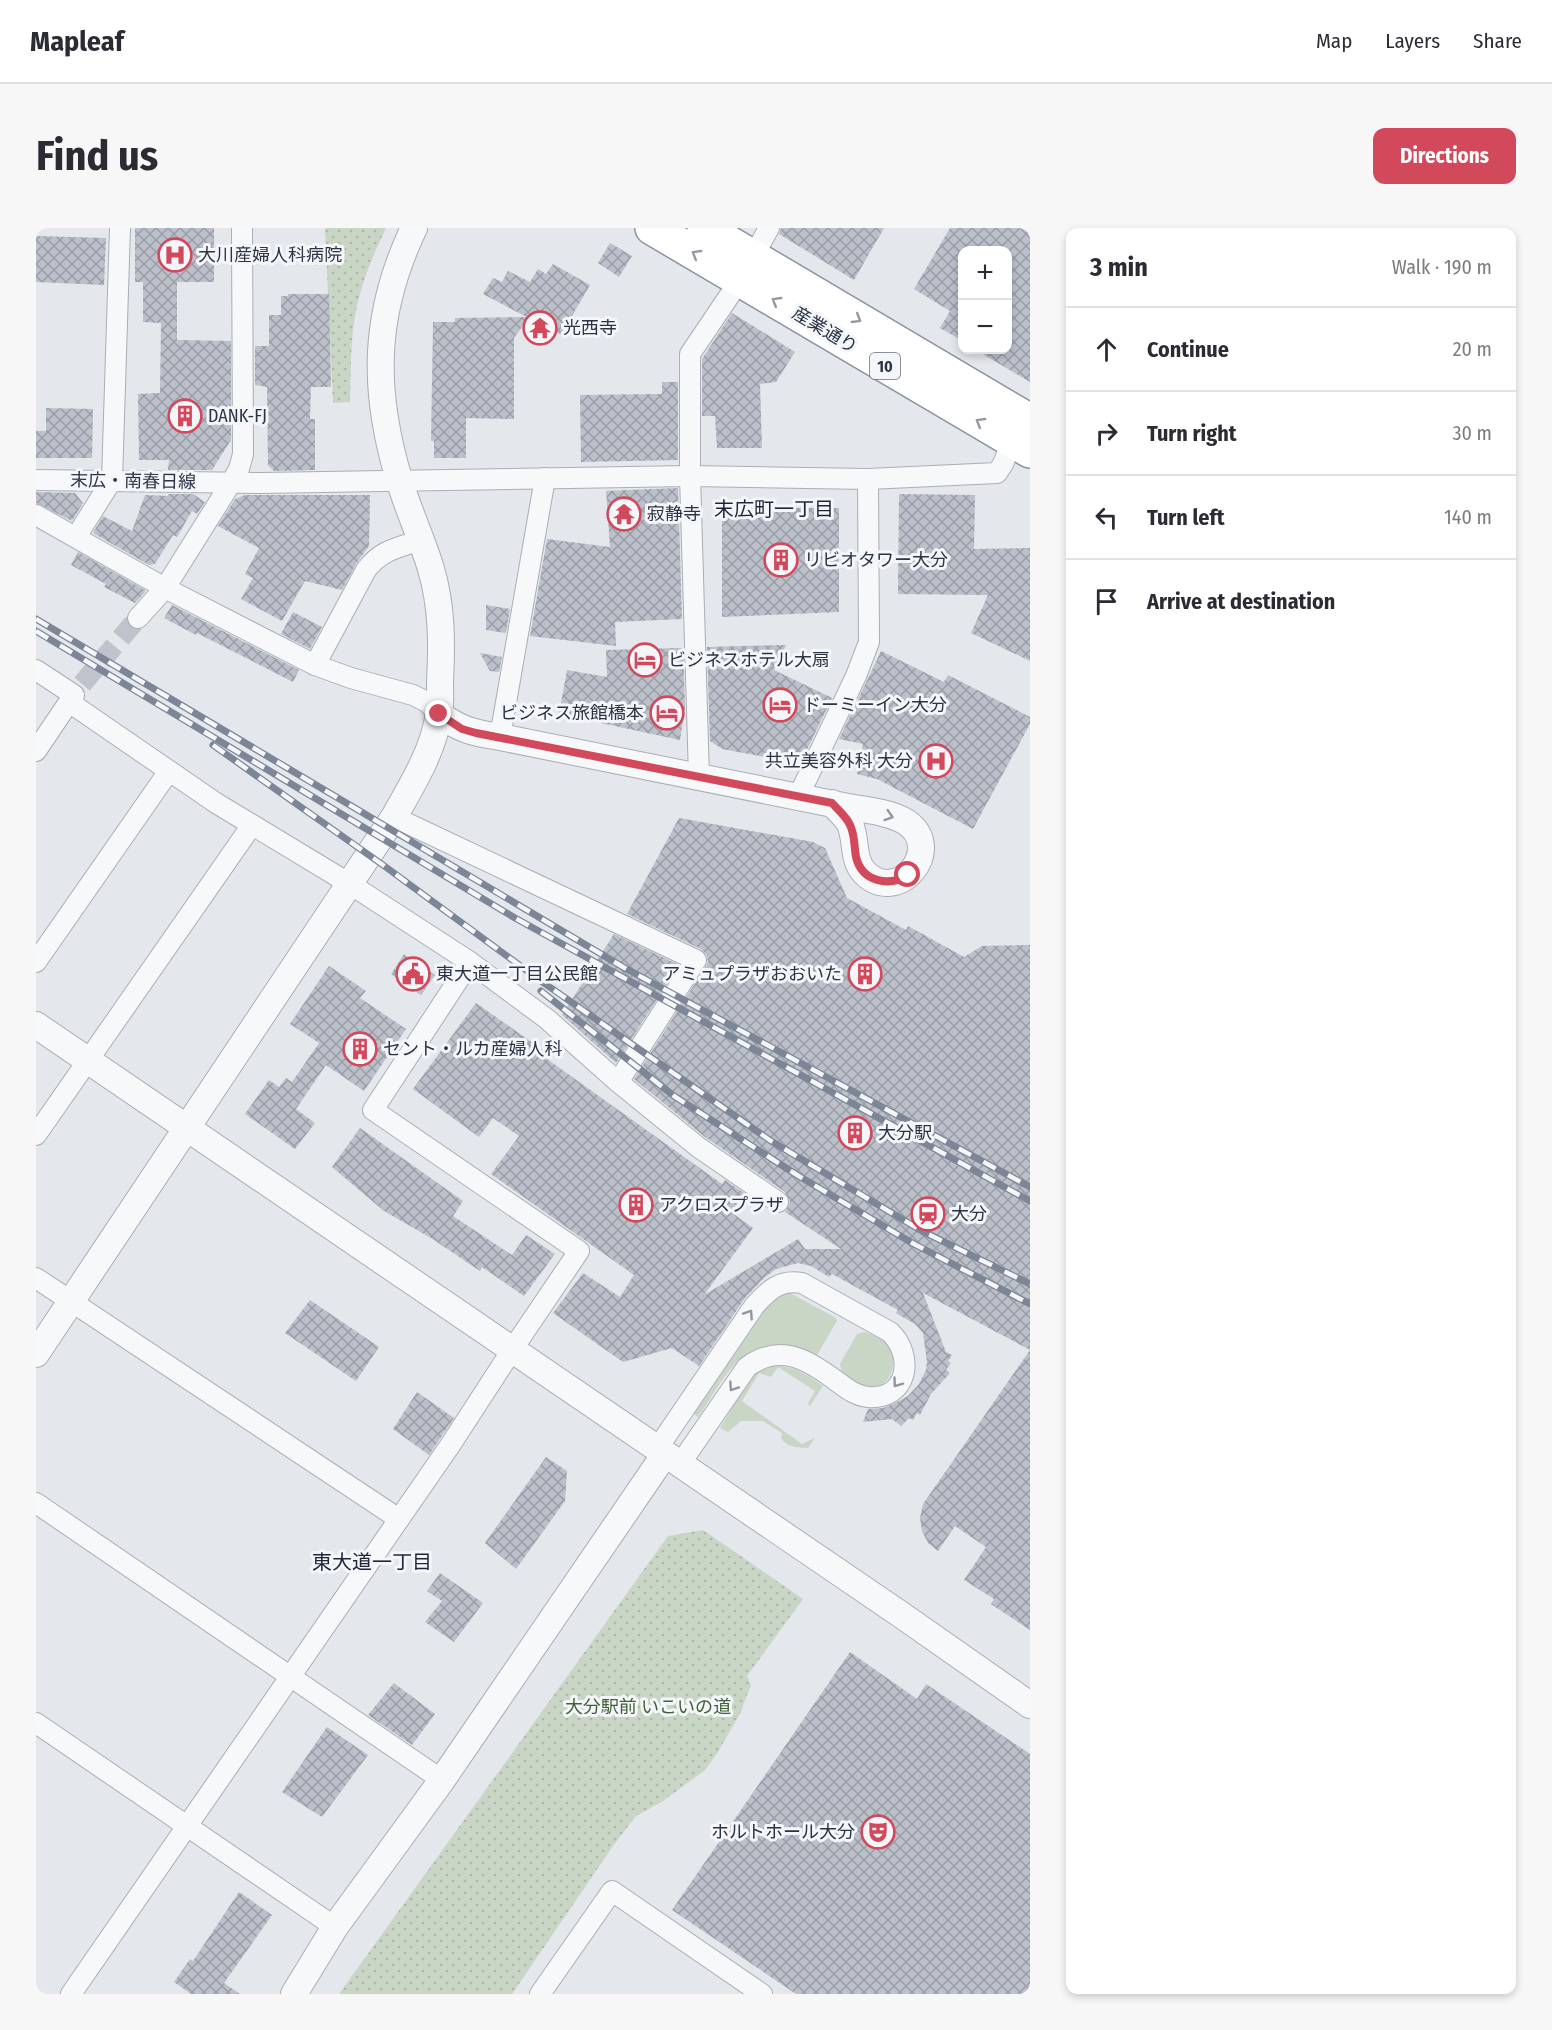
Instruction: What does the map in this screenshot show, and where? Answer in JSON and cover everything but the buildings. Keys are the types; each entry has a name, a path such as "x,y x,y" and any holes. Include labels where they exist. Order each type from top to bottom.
{"highway":[{"name":"産業通り","path":"652,228 746,268 1024,438"},
{"name":"産業通り","path":"704,228 746,268"}],"street":[{"path":"76,537 112,480 120,228"},
{"path":"138,618 165,588 239,469 244,444 242,228"},
{"path":"36,1354 394,817 420,770 439,714 440,608 431,567 399,482 384,418 381,344 388,295 414,228"},
{"path":"699,777 690,476 690,354 769,228"},
{"name":"末広・南春日線","path":"36,480 231,483 690,476 868,479 997,473 1024,438"},
{"path":"500,737 545,478"},
{"path":"798,796 869,642 868,479"},
{"path":"36,515 165,588 315,665 351,678 413,694 462,729 832,803"},
{"path":"315,665 366,570 375,558 421,540"},
{"path":"36,670 75,693 169,771 470,962 547,1019 618,1082 698,1147 778,1202"},
{"path":"36,751 75,693"},
{"path":"36,962 169,771"},
{"path":"394,817 696,960 618,1082"},
{"path":"36,1135 252,825"},
{"path":"70,1994 451,1444 579,1251 373,1110 470,962"},
{"path":"36,1026 1030,1705"},
{"path":"36,1278 399,1519"},
{"path":"294,1994 335,1927 442,1780 668,1456 755,1305 771,1288 781,1283 792,1281 802,1283 890,1332 898,1339 905,1357 905,1369 894,1389 885,1395 875,1397 865,1397 852,1392 806,1360 793,1356 773,1355 757,1360 747,1367 668,1456"},
{"path":"36,1503 442,1780"},
{"path":"36,1723 335,1927"},
{"path":"540,1994 612,1891 762,1994"}],"green space":[{"path":"325,228 386,228 369,266 357,306 352,342 350,402 333,403"},
{"path":"784,1293 790,1293 836,1318 837,1321 817,1355 785,1346 764,1347 753,1351 744,1356 730,1370 698,1417 692,1413 769,1302"},
{"path":"865,1332 887,1343 892,1353 893,1364 891,1374 884,1383 865,1388 842,1375 840,1364 857,1334"},
{"path":"774,1366 788,1367 823,1386 810,1406 808,1404 815,1391 778,1367 771,1377 759,1373 742,1401 802,1444 815,1438 808,1448 786,1444 781,1438 782,1433 763,1421 741,1421 728,1432 720,1428 747,1383 756,1373"},
{"name":"大分駅前 いこいの道","path":"703,1530 803,1599 747,1676 751,1685 741,1710 746,1703 705,1770 663,1801 636,1816 512,1994 339,1994 668,1536"}],"tunnel":[{"path":"82,684 138,618"}],"railway":[{"path":"36,619 623,967 1030,1187"},
{"path":"36,631 515,918 1030,1201"},
{"path":"213,745 383,865 541,981 771,1141 922,1231 1030,1284"},
{"path":"541,991 674,1096 797,1175 914,1244 1030,1304"}],"place":[{"name":"大川産婦人科病院","path":"175,255"},
{"name":"光西寺","path":"540,328"},
{"name":"DANK-FJ","path":"185,416"},
{"name":"寂静寺","path":"624,514"},
{"name":"リビオタワー大分","path":"781,560"},
{"name":"ビジネスホテル大扇","path":"645,660"},
{"name":"ドーミーイン大分","path":"780,705"},
{"name":"ビジネス旅館橋本","path":"667,713"},
{"name":"共立美容外科 大分","path":"936,761"},
{"name":"東大道一丁目公民館","path":"413,974"},
{"name":"アミュプラザおおいた","path":"865,974"},
{"name":"セント・ルカ産婦人科","path":"360,1049"},
{"name":"大分駅","path":"855,1133"},
{"name":"アクロスプラザ","path":"636,1205"},
{"name":"大分","path":"928,1214"},
{"name":"ホルトホール大分","path":"878,1832"}],"district":[{"name":"末広町一丁目","path":"774,509"},
{"name":"東大道一丁目","path":"372,1562"}],"route":[{"path":"439,714 462,729 476,733 832,803 849,824 853,833 856,856 865,873 881,882 900,880 908,875"}]}
